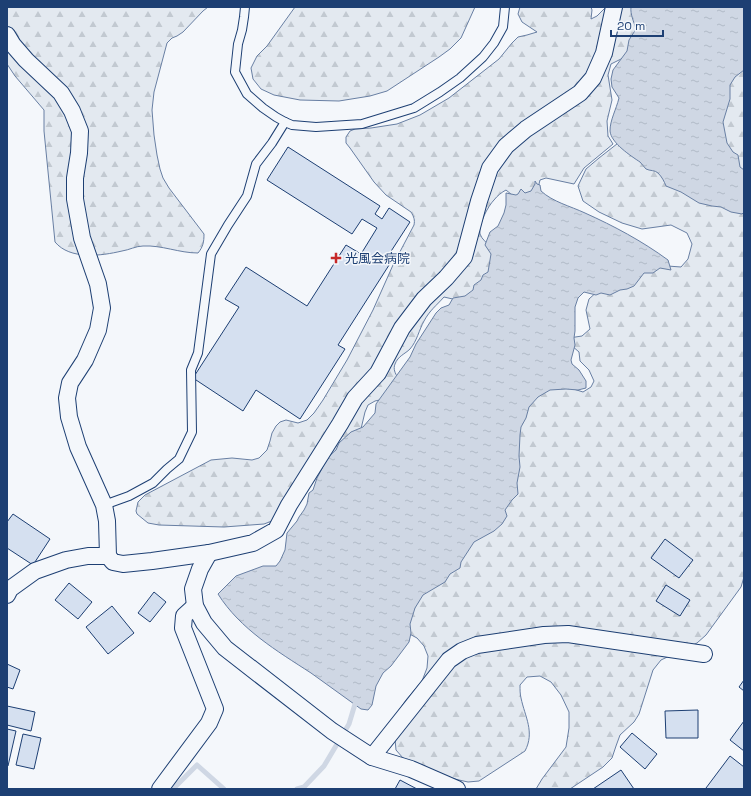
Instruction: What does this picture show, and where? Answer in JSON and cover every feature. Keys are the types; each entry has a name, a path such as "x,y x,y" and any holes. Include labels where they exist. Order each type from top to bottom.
{"street":[{"path":"7,35 13,45 26,60 61,93 72,111 80,131 79,152 75,178 75,199 82,238 98,284 102,308 98,330 85,360 70,383 67,398 69,417 78,447 104,505 107,521 108,556 113,562 123,564 209,553 253,543 276,530 355,398 378,373 402,328 424,299 446,278 464,257 479,201 490,168 506,146 526,129 580,93 594,78 604,53 614,7"},
{"path":"209,553 200,570 194,589 195,606 204,623 225,648 332,731 372,757 411,769 457,789"},
{"path":"7,594 10,589 35,571 88,556 108,556"},
{"path":"160,789 209,723 215,709 183,628 184,616 195,606"},
{"path":"372,757 449,660 462,651 478,645 544,635 568,634 704,654"}],"lane":[{"path":"245,7 242,30 238,44 236,72 247,94 263,108 285,122 292,125 316,127 362,124 414,108 460,78 483,57 494,43 503,27 505,7"},
{"path":"104,505 129,496 153,483 179,459 192,432 191,370 198,353 211,254 247,196 256,164 285,122"}],"green space":[{"path":"7,7 208,7 183,32 172,38 167,43 154,92 152,110 157,155 163,178 204,234 203,244 198,253 143,246 105,254 86,255 69,252 61,248 55,242 44,131 44,110 15,76 7,64"},
{"path":"295,7 475,7 461,38 439,57 387,91 370,96 339,101 300,100 274,95 261,89 253,79 251,68 257,56 267,46"},
{"path":"520,7 591,7 591,19 597,16 606,7 644,7 642,28 631,54 611,64 608,75 612,100 607,121 608,136 613,144 584,168 574,184 546,178 540,180 538,188 517,199 506,190 495,199 484,216 480,226 481,236 495,255 492,272 471,297 457,300 444,297 431,311 424,321 412,346 396,361 394,369 398,378 384,399 375,401 368,405 360,433 319,463 272,521 264,524 224,527 159,525 148,523 137,514 136,511 138,502 145,495 211,460 232,458 252,460 259,458 267,450 272,433 280,422 286,420 298,423 307,420 314,413 347,360 414,225 414,218 411,212 386,195 374,182 346,143 346,137 350,131 355,129 397,124 420,115 449,98 499,59 518,37 537,32 522,22 518,14"},
{"path":"744,62 744,177 719,136 724,90"},
{"path":"622,140 744,207 744,577 741,587 706,635 697,643 661,660 653,670 639,714 634,722 620,735 612,758 603,767 570,789 536,789 566,747 569,728 569,712 561,695 551,682 540,676 527,677 520,685 529,731 528,744 525,751 479,781 468,782 450,778 403,758 396,750 394,728 397,713 422,681 427,668 428,656 424,646 417,638 402,630 514,433 533,391 561,385 583,392 591,387 594,381 589,370 580,361 579,352 571,345 569,338 582,336 590,329 586,310 589,299 600,289 654,265 681,267 688,259 692,244 687,233 671,225 642,229 622,223 599,212 583,201 578,186 586,169"}],"water":[{"path":"631,7 744,7 744,70 735,77 730,85 730,99 723,122 727,143 733,152 738,155 740,167 744,170 744,212 742,214 731,212 721,207 699,203 681,192 666,186 658,173 646,169 640,162 627,153 611,136 611,123 619,98 612,87 611,79 613,70 627,51 629,40 636,29"},
{"path":"535,181 540,185 541,191 551,198 607,223 648,246 668,260 671,270 660,268 653,273 644,273 634,286 610,295 601,293 596,295 584,292 578,298 575,307 575,345 571,360 572,364 579,370 586,381 586,388 578,390 550,390 538,397 529,407 526,418 521,427 519,456 520,467 517,483 518,494 505,510 507,516 502,524 494,531 474,542 461,562 460,568 450,574 445,582 423,595 415,608 410,624 411,633 409,642 391,666 383,673 376,686 372,705 368,710 361,709 248,629 227,607 218,594 236,576 263,566 276,566 280,561 285,550 287,533 304,510 309,493 313,490 317,478 328,457 336,450 339,443 351,432 363,427 375,413 376,404 410,357 416,344 436,313 441,308 449,305 453,298 465,296 473,290 474,285 481,280 483,275 488,272 491,254 485,245 490,232 498,226 504,213 506,193 516,195 521,189 525,193 531,191"}],"building":[{"path":"288,147 380,206 375,214 382,219 389,208 410,222 386,259 391,262 338,345 345,349 300,419 256,390 243,411 193,378 239,307 225,299 246,267 307,306 346,245 361,254 377,228 362,219 352,234 267,180"},
{"path":"13,514 50,539 33,565 7,548 7,522"},
{"path":"665,539 693,560 679,578 651,558"},
{"path":"69,583 92,602 78,619 55,600"},
{"path":"666,585 690,600 680,616 656,601"},
{"path":"154,592 166,602 150,622 138,613"},
{"path":"112,606 134,633 108,654 86,627"},
{"path":"7,664 20,670 13,689 7,687"},
{"path":"744,680 744,691 739,687"},
{"path":"7,706 35,712 31,731 7,725"},
{"path":"698,710 698,738 666,738 665,711"},
{"path":"744,721 744,751 730,740"},
{"path":"7,729 16,731 8,766 7,766"},
{"path":"632,733 657,754 645,769 620,747"},
{"path":"23,734 41,738 34,769 16,765"},
{"path":"730,756 744,767 744,789 706,788"},
{"path":"621,770 634,789 593,789"},
{"path":"400,780 417,789 395,789"}],"waterway":[{"path":"297,789 304,787 324,766 349,724 355,704"},
{"path":"173,789 197,765 224,789"}],"place":[{"name":"光風会病院","path":"336,258"}]}
